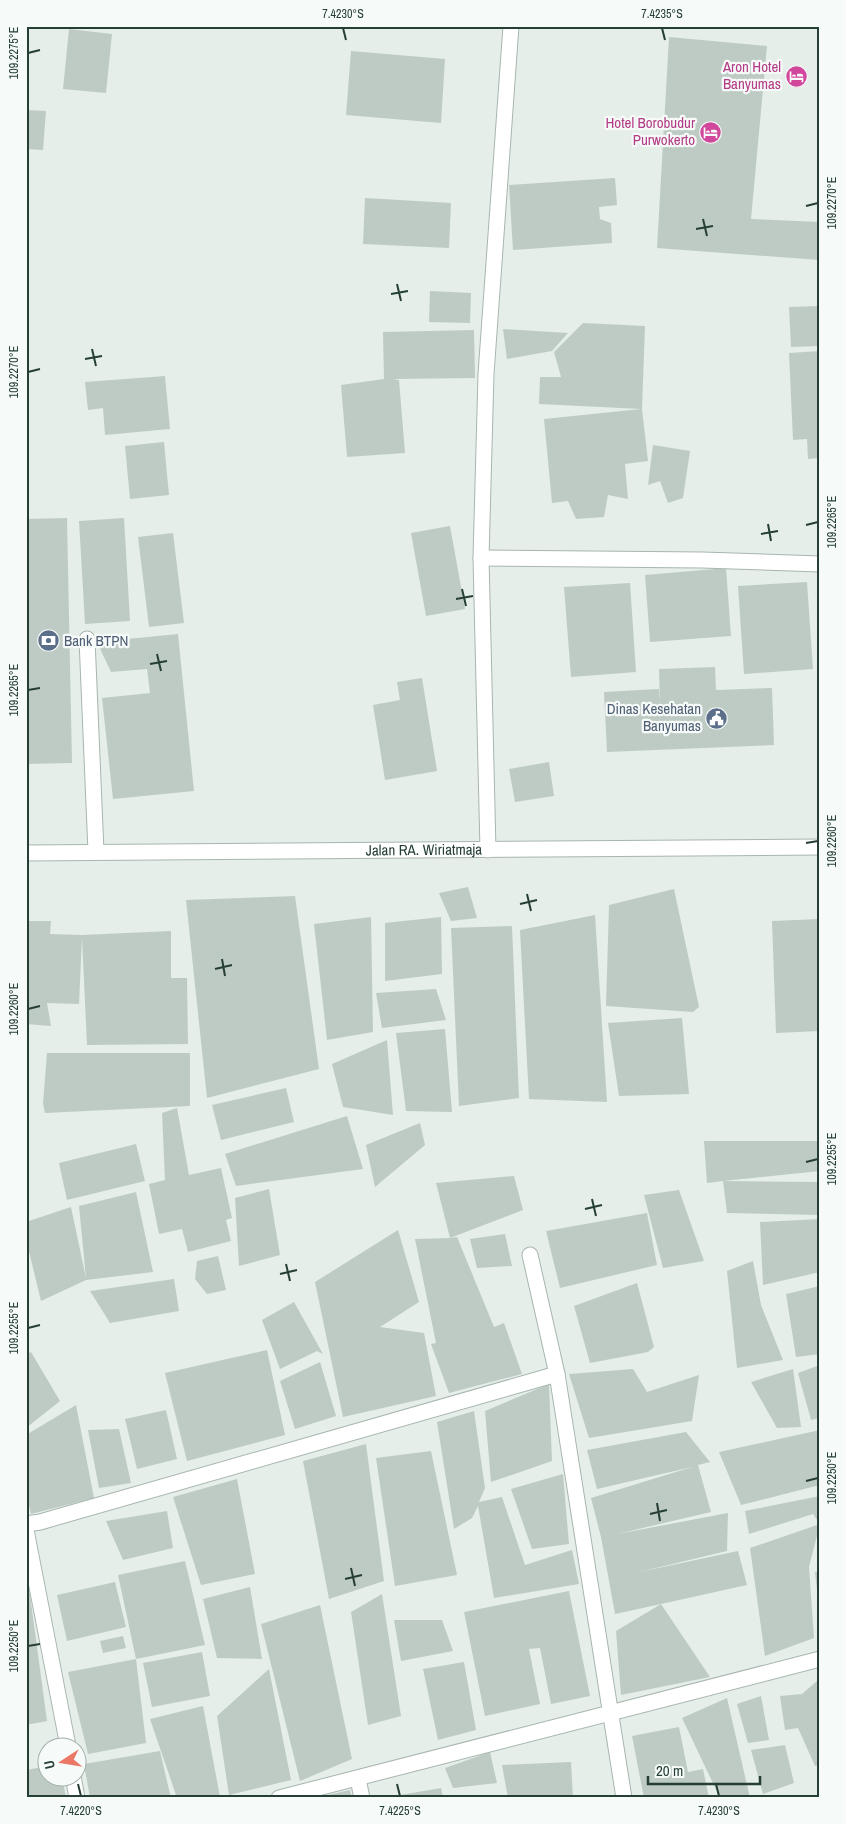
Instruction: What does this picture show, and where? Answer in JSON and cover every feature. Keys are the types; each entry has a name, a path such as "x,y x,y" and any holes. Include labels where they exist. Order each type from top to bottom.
{"street":[{"path":"488,850 481,558 486,374 511,26"},
{"path":"481,558 702,560 820,564"},
{"path":"87,639 96,852"},
{"name":"Jalan RA. Wiriatmaja","path":"26,853 820,847"},
{"path":"530,1254 557,1374 624,1798"},
{"path":"26,1524 40,1522 557,1374"},
{"path":"26,1530 66,1736"},
{"path":"279,1798 820,1659"},
{"path":"358,1779 362,1798"}],"building":[{"path":"69,29 112,34 106,93 63,89"},
{"name":"Hotel Borobudur Purwokerto","path":"669,37 767,46 751,219 820,222 820,260 657,248"},
{"path":"351,51 445,59 441,123 346,115"},
{"path":"26,110 46,111 43,150 26,149"},
{"path":"615,178 617,205 599,207 600,219 611,223 612,243 513,250 509,185"},
{"path":"365,198 451,203 449,248 363,244"},
{"path":"430,291 471,293 470,323 429,322"},
{"path":"820,306 820,346 791,347 789,307"},
{"path":"583,323 645,326 642,409 648,461 625,464 628,499 608,495 604,517 576,519 568,501 552,503 544,419 641,409 539,404 540,377 561,377 554,352"},
{"path":"503,329 568,333 552,351 507,359"},
{"path":"474,330 475,378 393,379 399,380 405,453 347,457 341,385 384,379 383,332"},
{"path":"820,351 820,458 808,459 807,439 793,440 789,353"},
{"path":"165,376 170,429 105,435 103,408 88,410 85,382"},
{"path":"164,442 169,495 130,499 125,446"},
{"path":"653,445 690,451 683,498 668,503 660,481 648,485"},
{"name":"Bank BTPN","path":"67,518 72,763 26,764 26,519"},
{"path":"124,518 130,621 85,624 79,521"},
{"path":"450,526 465,609 426,616 411,533"},
{"path":"173,533 184,623 149,627 138,537"},
{"path":"726,568 731,636 650,642 645,575"},
{"path":"807,582 813,669 744,674 738,586"},
{"path":"630,583 636,672 571,677 564,587"},
{"path":"178,634 194,791 113,799 102,698 150,693 147,669 111,672 97,642"},
{"name":"Dinas Kesehatan Banyumas","path":"715,667 716,690 772,688 774,745 607,752 604,692 659,689 660,704 659,669"},
{"path":"422,678 437,771 385,780 373,705 400,700 397,682"},
{"path":"549,762 554,796 515,802 509,769"},
{"path":"468,887 477,918 451,921 439,893"},
{"path":"674,889 699,1007 693,1012 606,1006 609,905"},
{"path":"295,896 319,1069 207,1098 186,900"},
{"path":"595,915 607,1102 529,1099 520,930"},
{"path":"371,917 373,1032 327,1040 314,924"},
{"path":"441,917 442,974 385,981 385,923"},
{"path":"820,919 820,1031 776,1033 772,921"},
{"path":"26,921 51,921 50,934 82,935 171,931 171,978 187,978 188,1044 87,1045 82,938 79,1004 47,1003 51,1026 26,1024"},
{"path":"512,926 519,1098 459,1106 451,928"},
{"path":"436,989 446,1020 382,1028 376,993"},
{"path":"682,1018 689,1094 619,1096 608,1023"},
{"path":"445,1029 452,1112 406,1111 396,1033"},
{"path":"387,1040 393,1115 343,1107 332,1064"},
{"path":"47,1053 190,1053 190,1106 45,1113 43,1104"},
{"path":"286,1088 294,1122 221,1140 212,1105"},
{"path":"177,1108 189,1175 221,1168 232,1218 226,1220 231,1241 188,1252 182,1229 159,1234 149,1184 165,1180 162,1113"},
{"path":"347,1116 363,1169 236,1186 225,1154"},
{"path":"420,1123 425,1145 375,1187 366,1145"},
{"path":"704,1141 820,1141 820,1171 707,1183"},
{"path":"136,1144 145,1181 67,1200 59,1163"},
{"path":"514,1176 523,1210 450,1238 436,1183"},
{"path":"723,1181 820,1182 820,1215 727,1213"},
{"path":"269,1189 280,1255 239,1266 235,1198"},
{"path":"679,1190 704,1261 663,1268 644,1195"},
{"path":"136,1192 153,1272 86,1280 41,1301 26,1239 26,1222 71,1207 86,1278 79,1206"},
{"path":"647,1213 657,1265 560,1288 546,1231"},
{"path":"820,1219 820,1272 763,1285 760,1222"},
{"path":"398,1230 419,1302 380,1327 424,1333 436,1396 343,1417 315,1282"},
{"path":"505,1234 512,1266 477,1268 470,1239"},
{"path":"457,1237 494,1327 504,1323 522,1374 449,1393 431,1344 436,1343 415,1239"},
{"path":"218,1256 226,1290 207,1294 195,1279 197,1261"},
{"path":"753,1261 761,1305 783,1360 737,1368 727,1271"},
{"path":"174,1279 179,1311 110,1323 90,1291"},
{"path":"637,1283 654,1347 648,1352 590,1363 574,1306"},
{"path":"820,1286 820,1354 796,1357 786,1294"},
{"path":"294,1302 323,1354 317,1351 280,1369 262,1320"},
{"path":"267,1350 285,1435 187,1461 165,1373"},
{"path":"31,1352 60,1401 26,1428 26,1354"},
{"path":"320,1362 336,1416 295,1429 280,1381"},
{"path":"820,1365 820,1418 811,1420 798,1373"},
{"path":"633,1369 647,1392 699,1375 692,1421 589,1438 569,1374"},
{"path":"793,1369 801,1427 777,1428 751,1382"},
{"path":"549,1384 552,1461 491,1482 485,1411"},
{"path":"76,1405 94,1498 31,1514 26,1493 26,1435"},
{"path":"166,1410 177,1459 137,1469 125,1419"},
{"path":"474,1411 485,1488 479,1502 502,1497 525,1565 572,1550 579,1584 494,1598 478,1506 472,1518 454,1529 437,1422"},
{"path":"119,1429 131,1483 99,1488 88,1430"},
{"path":"820,1430 820,1485 741,1505 719,1452"},
{"path":"686,1432 710,1462 698,1465 711,1512 617,1534 728,1513 727,1551 639,1572 738,1551 747,1585 615,1614 601,1537 591,1498 692,1467 597,1489 587,1450"},
{"path":"366,1444 384,1581 329,1599 303,1461"},
{"path":"431,1451 457,1575 395,1586 376,1458"},
{"path":"563,1474 569,1544 532,1549 511,1489"},
{"path":"237,1479 255,1574 201,1585 173,1497"},
{"path":"820,1496 820,1524 813,1514 749,1534 745,1511"},
{"path":"167,1511 173,1548 123,1560 106,1521"},
{"path":"820,1524 809,1567 814,1638 765,1656 750,1548"},
{"path":"185,1561 205,1645 136,1659 118,1575"},
{"path":"820,1571 820,1598 818,1598 815,1572"},
{"path":"115,1582 126,1627 67,1641 57,1595"},
{"path":"250,1587 262,1659 217,1658 203,1599"},
{"path":"29,1588 47,1721 26,1725 26,1589"},
{"path":"569,1591 590,1696 551,1704 540,1648 529,1649 540,1704 485,1716 464,1612"},
{"path":"382,1594 401,1716 368,1725 351,1612"},
{"path":"661,1604 710,1677 621,1695 616,1631"},
{"path":"320,1605 352,1759 300,1781 261,1624"},
{"path":"394,1620 442,1620 453,1651 401,1661"},
{"path":"123,1636 126,1648 103,1653 100,1641"},
{"path":"202,1652 210,1696 152,1707 143,1663"},
{"path":"136,1659 146,1743 88,1754 88,1736 84,1736 68,1672"},
{"path":"464,1662 476,1730 438,1740 423,1669"},
{"path":"269,1669 291,1780 229,1795 217,1716"},
{"path":"817,1681 820,1695 820,1765 815,1766 798,1728 785,1730 780,1696 802,1694"},
{"path":"761,1696 769,1740 748,1743 737,1704"},
{"path":"727,1698 750,1798 720,1798 682,1718"},
{"path":"203,1706 220,1797 177,1798 150,1719"},
{"path":"679,1727 688,1772 703,1769 709,1798 644,1798 632,1736"},
{"path":"785,1745 794,1783 763,1794 751,1750"},
{"path":"160,1751 171,1798 90,1798 88,1763"},
{"path":"490,1752 497,1783 453,1788 445,1768"},
{"path":"571,1762 573,1798 508,1798 502,1765"},
{"path":"38,1768 38,1786 64,1786 66,1798 26,1798 26,1770"},
{"path":"441,1788 443,1798 389,1798 389,1797"},
{"path":"350,1790 352,1798 319,1798 319,1797"}],"place":[{"name":"Aron Hotel Banyumas","path":"797,76"},
{"name":"Hotel Borobudur Purwokerto","path":"711,132"},
{"name":"Bank BTPN","path":"48,641"},
{"name":"Dinas Kesehatan Banyumas","path":"717,718"}]}
